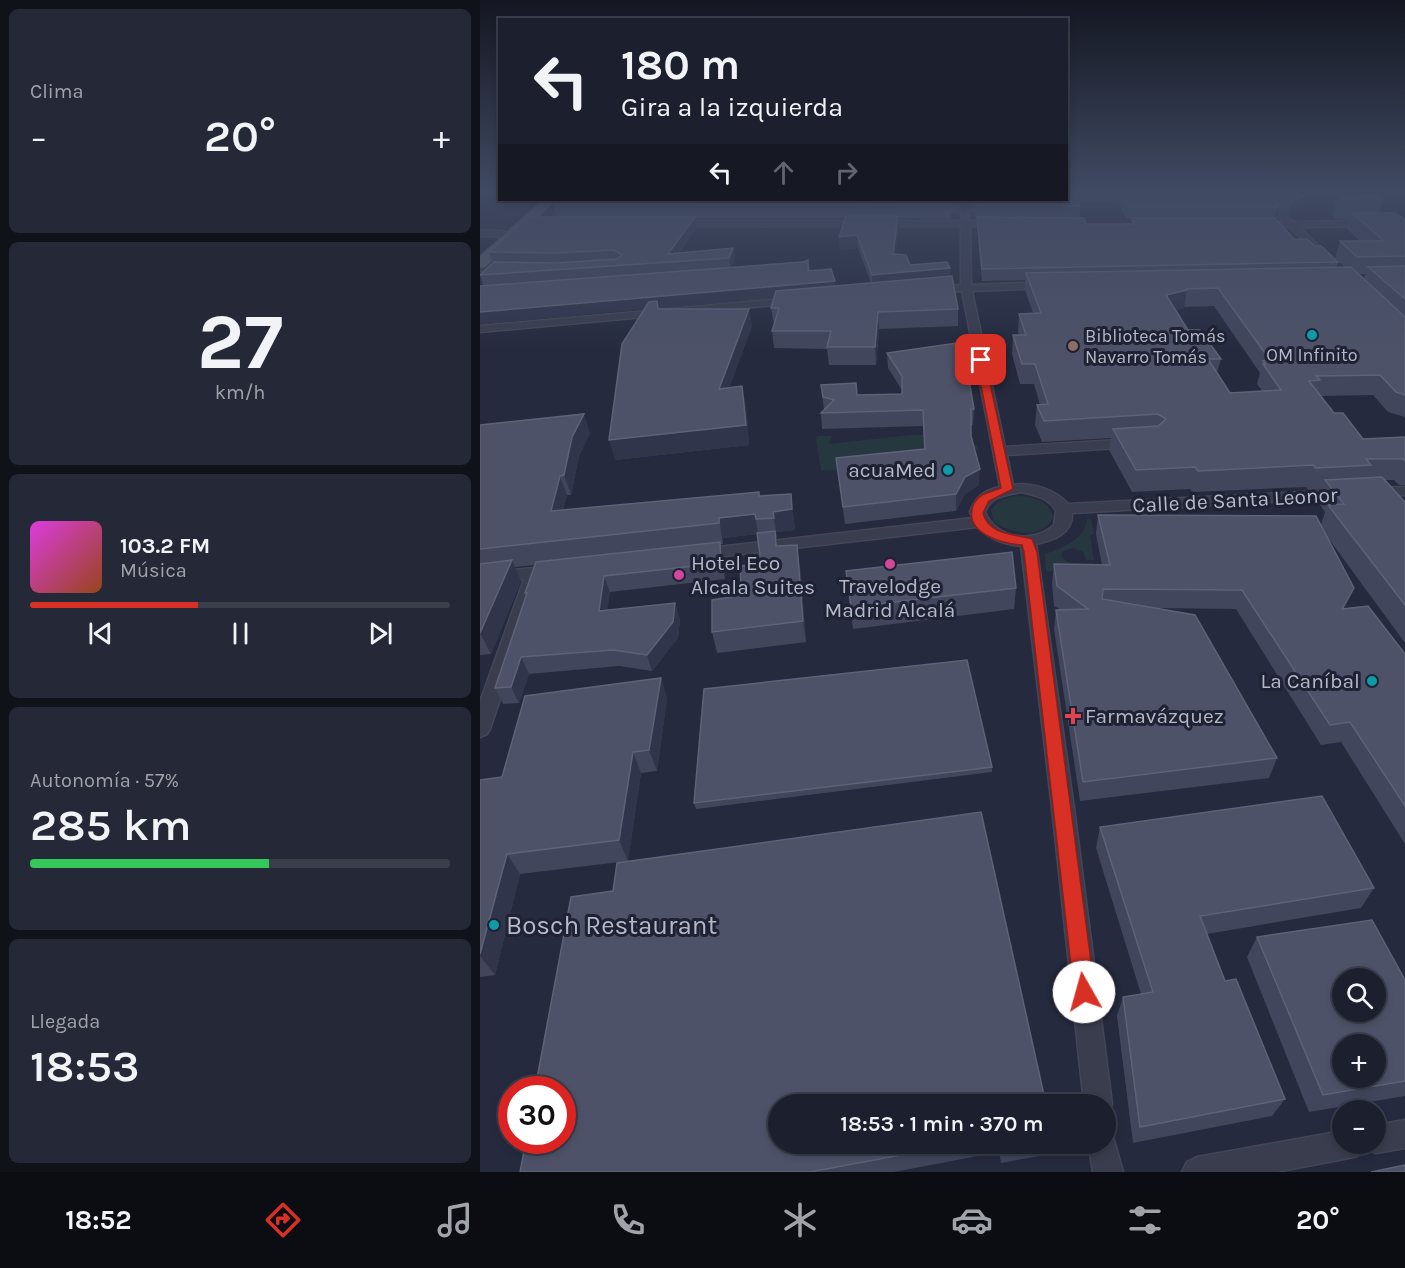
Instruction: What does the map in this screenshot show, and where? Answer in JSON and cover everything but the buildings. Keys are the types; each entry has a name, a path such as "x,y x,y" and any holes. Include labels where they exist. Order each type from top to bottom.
{"main road":[{"path":"480,254 493,244"},
{"path":"480,264 499,244"}],"street":[{"path":"965,244 966,286 1007,489"},
{"path":"1311,244 1331,263"},
{"path":"480,268 521,269"},
{"path":"925,290 966,286 1060,285"},
{"path":"480,329 800,300"},
{"path":"999,451 1141,442"},
{"path":"1007,489 1028,489 1048,494 1065,509 1066,518 1063,527 1055,534 1028,542 998,537 986,530 979,522 977,513 979,505 985,498 1007,489"},
{"name":"Calle de Santa Leonor","path":"1065,509 1405,490"},
{"path":"687,555 979,522"},
{"path":"1028,542 1060,784 1097,1094"},
{"path":"480,578 569,569"},
{"path":"480,729 534,573"},
{"path":"1386,1137 1405,1134"},
{"path":"1197,1172 1332,1147"},
{"path":"1104,1154 1108,1172"}],"shaded area":[{"path":"923,435 924,442 977,445 978,449 923,453 923,461 821,471 816,438 818,436 832,436 829,444"},
{"path":"1021,496 1036,499 1049,507 1053,517 1049,524 1035,532 1026,533 1009,530 994,522 991,510 997,503 1004,499"},
{"path":"1087,519 1091,519 1094,534 1090,536 1094,560 1086,560 1083,552 1073,548 1063,551 1061,555 1070,563 1094,563 1097,572 1046,571 1045,554 1077,538"}],"place":[{"name":"OM Infinito","path":"1312,335"},
{"name":"Biblioteca Tomás Navarro Tomás","path":"1073,346"},
{"name":"acuaMed","path":"948,470"},
{"name":"Travelodge Madrid Alcalá","path":"890,564"},
{"name":"Hotel Eco Alcala Suites","path":"679,575"},
{"name":"La Caníbal","path":"1372,681"},
{"name":"Farmavázquez","path":"1073,716"},
{"name":"Bosch Restaurant","path":"494,925"}],"route":[{"path":"981,360 1007,489 985,498 979,505 977,513 979,522 986,530 998,537 1028,542 1063,808 1084,992"}]}
